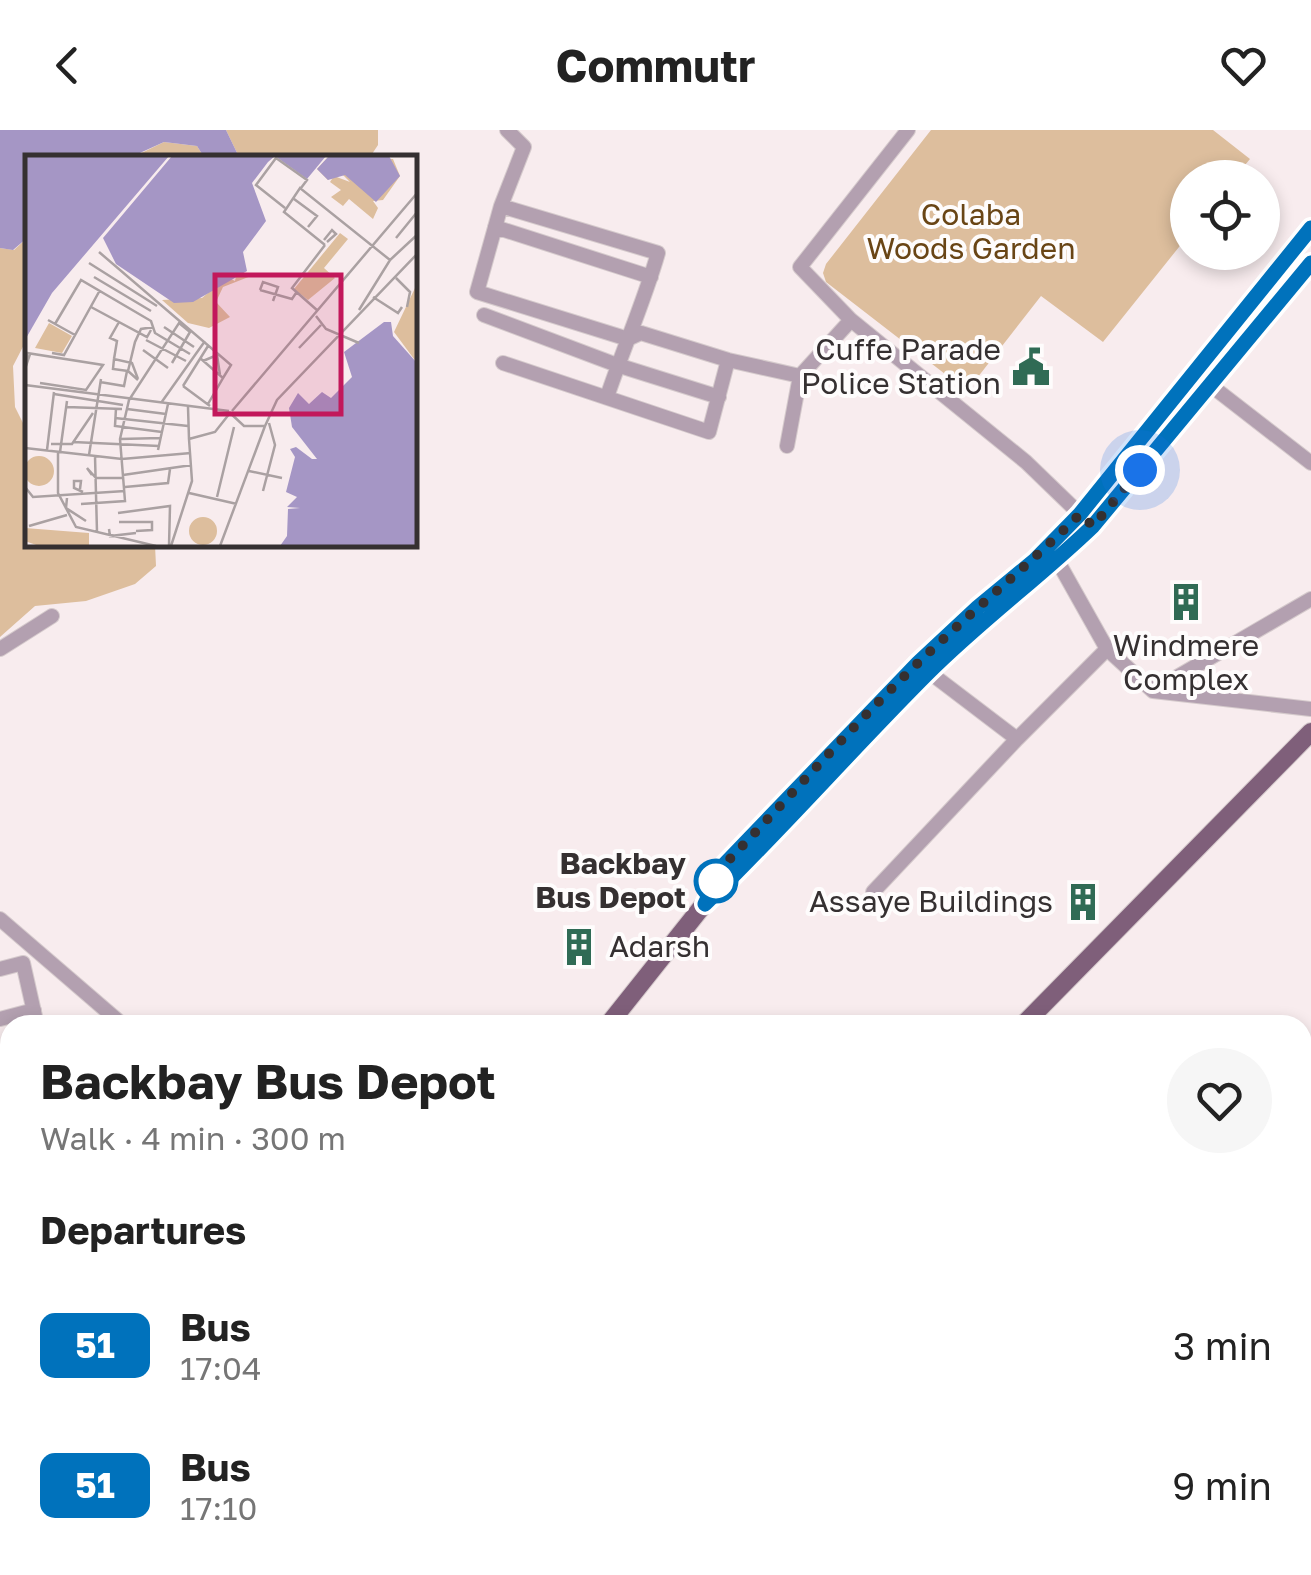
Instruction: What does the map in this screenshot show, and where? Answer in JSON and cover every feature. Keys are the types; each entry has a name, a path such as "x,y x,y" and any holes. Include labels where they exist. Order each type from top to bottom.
{"main road":[{"path":"616,1015 705,904 929,672 993,611 1057,560 1311,228"},
{"path":"705,904 723,866 918,663 978,607 1087,520 1311,263"},
{"path":"1033,1015 1311,732"}],"street":[{"path":"508,130 524,147 501,206 477,292 628,340 640,333 728,360 800,376"},
{"path":"908,130 800,267 851,320 1026,462 1087,520"},
{"path":"501,206 658,253 607,397"},
{"path":"495,227 651,276"},
{"path":"484,315 617,365 719,397"},
{"path":"787,446 800,376 851,320"},
{"path":"503,364 709,432 728,360"},
{"path":"1209,384 1311,463"},
{"path":"1057,560 1107,649 1152,691 1311,709"},
{"path":"1152,691 1311,598"},
{"path":"0,650 52,616"},
{"path":"874,892 1107,649"},
{"path":"929,672 1017,739"},
{"path":"0,919 111,1015"},
{"path":"0,969 23,963 34,1015"}],"green space":[{"path":"226,130 378,130 378,145 371,155 238,155"},
{"name":"Colaba Woods Garden","path":"931,130 1213,130 1250,159 1170,160 1170,258 1103,342 1041,296 967,391 826,282 826,264"},
{"path":"164,142 197,146 203,155 137,155"},
{"path":"25,240 25,343 13,366 15,407 25,427 25,548 155,548 156,566 135,584 86,601 35,606 0,637 0,248 14,250"}],"shaded area":[{"path":"0,130 226,130 238,155 203,155 197,146 164,142 135,155 25,155 25,240 13,250 0,248"}],"bus line":[{"name":"51","path":"1311,228 1080,514 1035,560 918,663 723,866 705,904 929,672 993,611 1093,526 1311,263"}],"place":[{"name":"Cuffe Parade Police Station","path":"1031,367"},
{"name":"Windmere Complex","path":"1186,602"},
{"name":"Backbay Bus Depot","path":"716,881"},
{"name":"Assaye Buildings","path":"1083,902"},
{"name":"Adarsh","path":"579,947"}],"route":[{"path":"716,881 714,885 723,866 918,663 1035,560 1080,514 1093,526 1140,470"}]}
